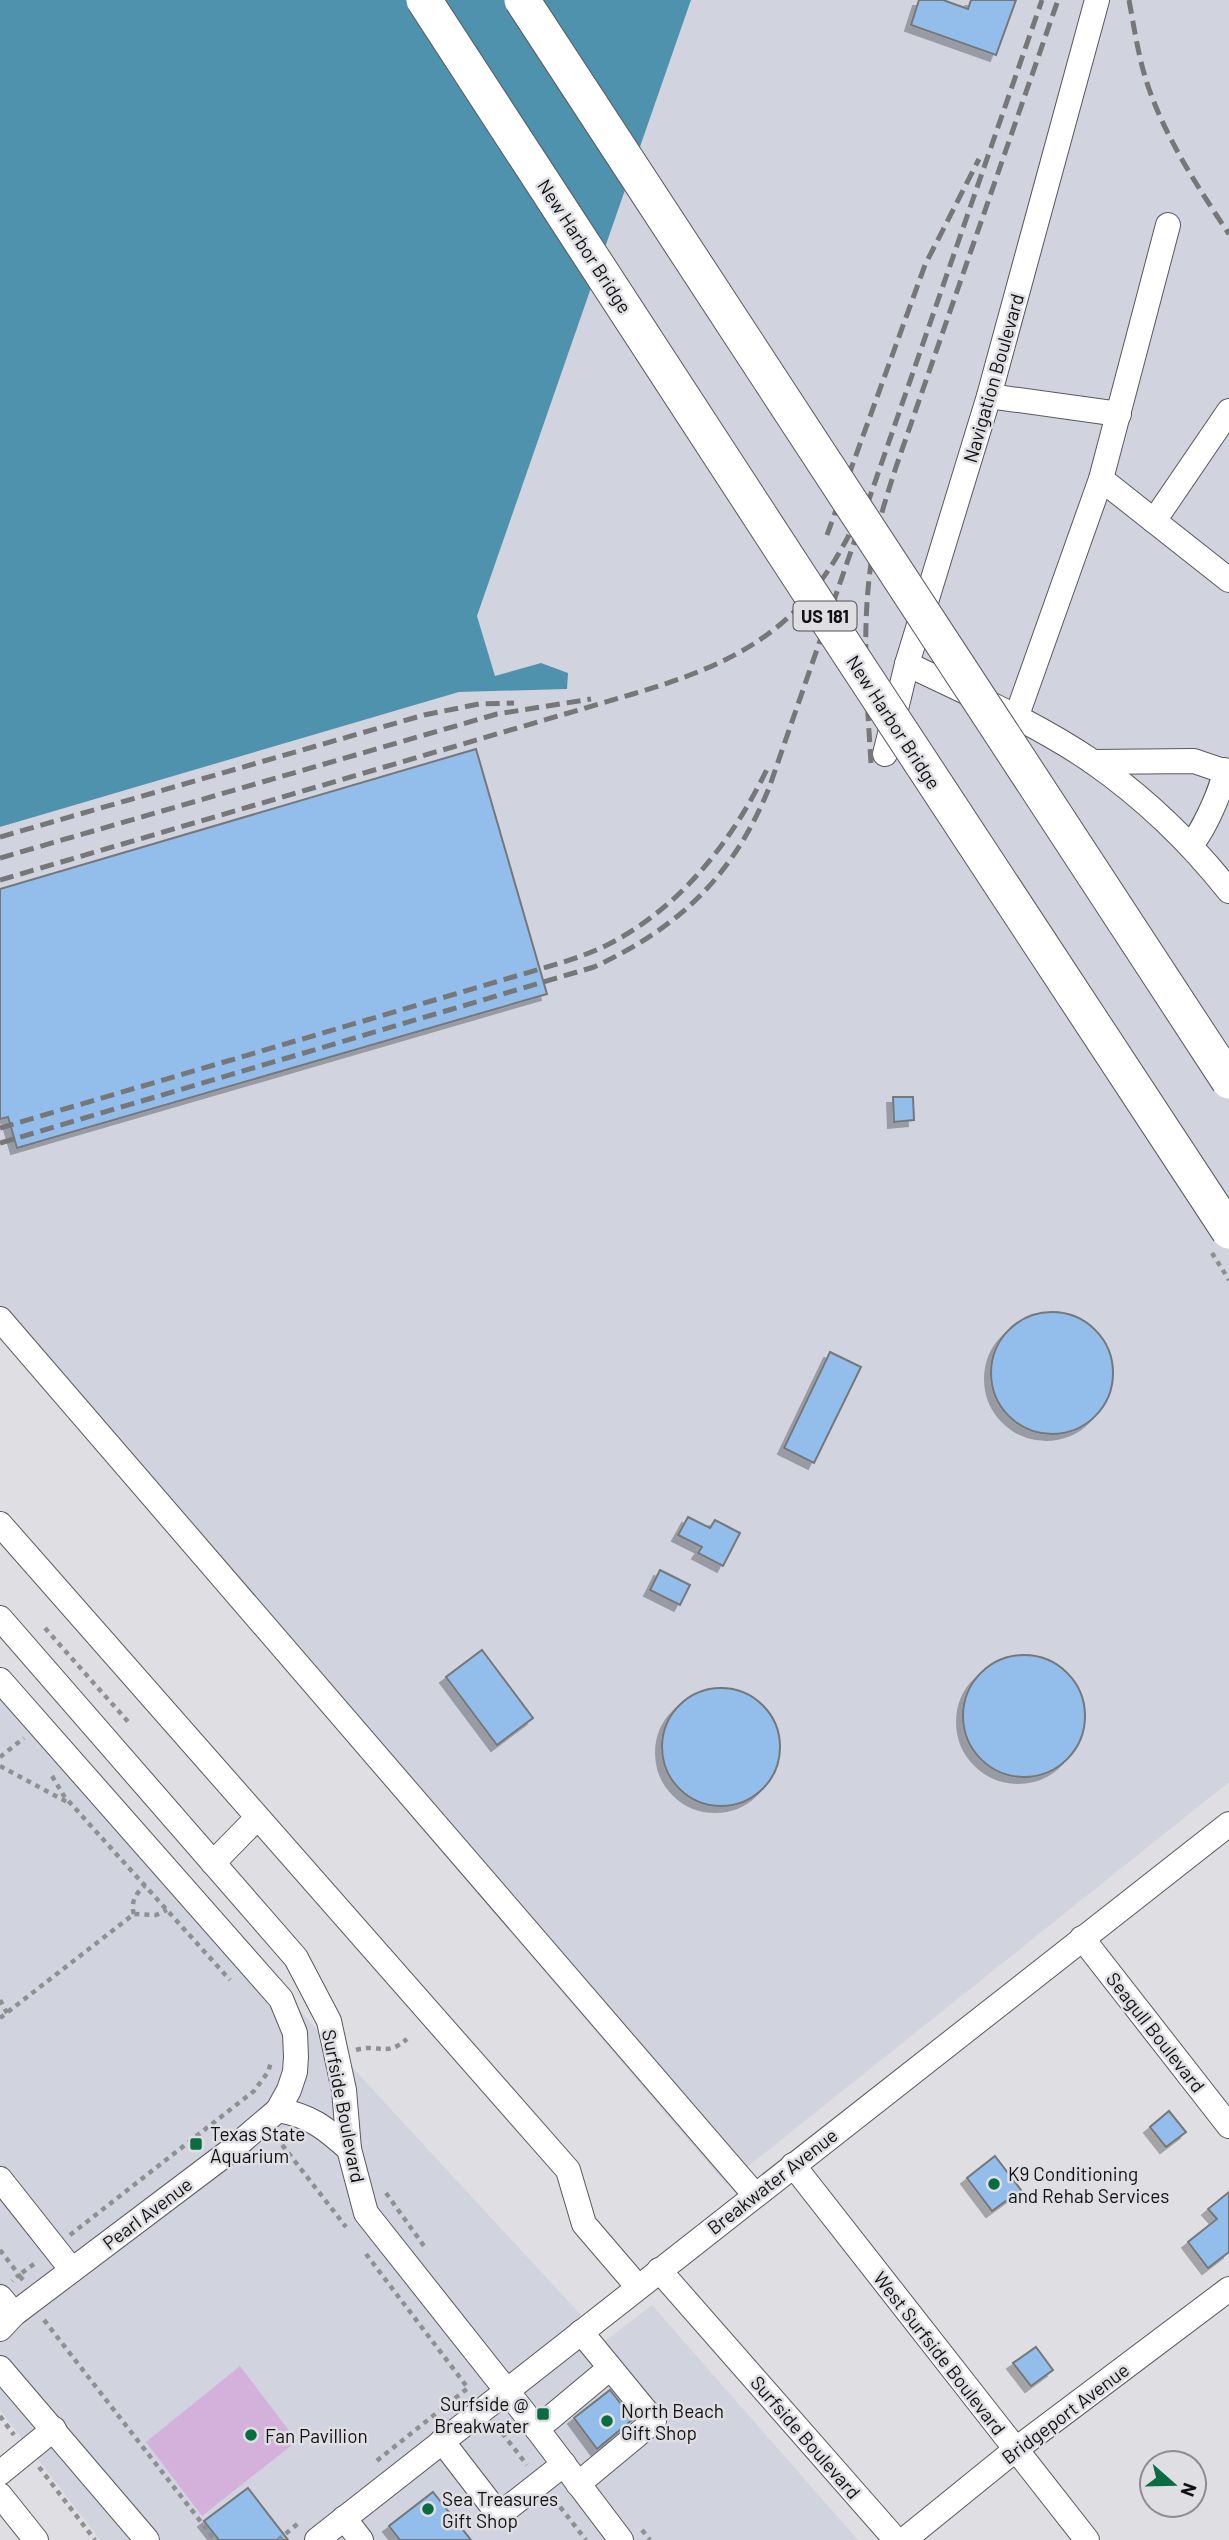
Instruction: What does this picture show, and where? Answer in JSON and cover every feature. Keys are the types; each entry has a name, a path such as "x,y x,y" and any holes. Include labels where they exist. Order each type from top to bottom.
{"highway":[{"name":"New Harbor Bridge","path":"424,0 1229,1231"},
{"path":"522,0 1229,1081"}],"street":[{"name":"Navigation Boulevard","path":"885,754 907,664 989,396 1097,0"},
{"path":"1016,718 1101,479 1168,225"},
{"path":"989,396 1119,414"},
{"path":"1154,521 1229,411"},
{"path":"1101,479 1229,580"},
{"path":"907,664 1016,718 1093,762 1190,845 1229,891"},
{"path":"1093,762 1194,761 1226,772 1198,837 1190,845"},
{"path":"0,1319 755,2195"},
{"path":"0,1524 568,2170 584,2224 638,2287"},
{"name":"Surfside Boulevard","path":"0,1618 296,1958 329,2021 342,2078 349,2148 366,2213 571,2474 628,2530"},
{"name":"Surfside Boulevard","path":"0,1680 281,1999 295,2033 296,2053 295,2072 278,2110"},
{"path":"214,1863 257,1818"},
{"name":"Breakwater Avenue","path":"317,2540 1229,1824"},
{"name":"Seagull Boulevard","path":"1082,1938 1229,2126"},
{"path":"278,2110 309,2118 349,2148"},
{"name":"Pearl Avenue","path":"5,2306 72,2270 230,2151 278,2110"},
{"name":"West Surfside Boulevard","path":"793,2165 1087,2540"},
{"path":"0,2179 72,2270"},
{"name":"Surfside Boulevard","path":"659,2270 897,2540"},
{"name":"Bridgeport Avenue","path":"904,2540 1015,2450 1229,2289"},
{"path":"442,2441 499,2515 571,2474 653,2421 581,2332"},
{"path":"0,2368 146,2540"},
{"path":"537,2429 610,2368"},
{"path":"0,2473 54,2429"},
{"path":"0,2495 36,2540"},
{"path":"344,2518 361,2540"}],"path":[{"path":"45,1628 130,1724"},
{"path":"16,1730 31,1746"},
{"path":"0,1757 15,1745"},
{"path":"45,1765 70,1803 237,1988"},
{"path":"0,1766 70,1803"},
{"path":"134,1914 132,1908 137,1893 145,1885"},
{"path":"0,2018 134,1914 156,1915 167,1910"},
{"path":"0,2000 7,2012"},
{"path":"352,2053 366,2047 389,2050 407,2039"},
{"path":"64,2240 254,2091 268,2071 272,2056"},
{"path":"273,2138 276,2136 350,2233"},
{"path":"380,2183 429,2252"},
{"path":"358,2244 468,2388 373,2464"},
{"path":"0,2250 19,2275 5,2306"},
{"path":"49,2313 42,2318 215,2540"},
{"path":"0,2416 95,2540"},
{"path":"278,2540 309,2515"},
{"path":"628,2530 650,2540"}],"shaded area":[{"path":"691,0 1229,0 1229,1782 726,2184 0,1336 0,827 459,692 566,689 541,663 495,676 477,616"},
{"path":"0,1686 605,2341 652,2305 858,2540 100,2540 0,2410"},
{"path":"240,2366 297,2441 202,2516 146,2442"}],"water":[{"path":"0,0 691,0 477,616 495,676 541,663 568,673 567,689 459,692 0,827"}],"building":[{"path":"919,0 943,0 968,9 971,0 1016,0 996,55 911,25"},
{"path":"476,749 547,994 17,1148 8,1117 0,1119 0,889"},
{"path":"893,1097 913,1097 914,1120 894,1122"},
{"path":"1052,1312 1075,1317 1095,1330 1108,1350 1113,1373 1108,1396 1095,1416 1075,1429 1052,1434 1029,1429 1009,1416 996,1396 991,1373 996,1350 1009,1330 1029,1317"},
{"path":"830,1352 861,1367 814,1463 784,1448"},
{"path":"688,1517 710,1528 715,1520 740,1533 723,1566 698,1553 702,1547 678,1535"},
{"path":"660,1570 690,1585 680,1605 650,1590"},
{"path":"482,1650 533,1718 497,1745 446,1677"},
{"path":"1024,1655 1047,1659 1067,1673 1081,1693 1085,1716 1081,1739 1067,1759 1047,1773 1024,1777 1001,1773 981,1759 967,1739 963,1716 967,1693 981,1673 1001,1659"},
{"path":"721,1688 744,1692 763,1705 776,1724 780,1747 776,1770 763,1789 744,1802 721,1806 698,1802 679,1789 666,1770 662,1747 666,1724 679,1705 698,1692"},
{"path":"1169,2111 1186,2132 1166,2147 1150,2127"},
{"name":"K9 Conditioning and Rehab Services","path":"995,2156 1021,2190 992,2211 967,2178"},
{"path":"1229,2192 1229,2252 1208,2268 1188,2242 1217,2219 1208,2209"},
{"path":"1036,2347 1053,2370 1031,2386 1013,2363"},
{"name":"North Beach Gift Shop","path":"610,2390 633,2419 597,2449 574,2418"},
{"path":"248,2488 288,2540 219,2540 204,2521"},
{"name":"Sea Treasures Gift Shop","path":"433,2492 471,2540 400,2540 389,2526"}],"railway":[{"path":"0,1143 594,967 653,935 700,895 739,847 769,788 1042,0"},
{"path":"871,763 866,619 877,531 896,467 1058,0"},
{"path":"1129,0 1141,60 1153,101 1182,160 1229,234"},
{"path":"827,535 925,265 979,159"},
{"path":"0,880 633,694 702,670 760,640 785,620 808,597 830,568 849,535"},
{"path":"0,858 497,714 591,699"},
{"path":"0,837 424,715 479,704 514,703"},
{"path":"0,1128 558,964 611,943 661,910 704,868 740,819 769,765"}],"place":[{"name":"Texas State Aquarium","path":"196,2144"},
{"name":"K9 Conditioning and Rehab Services","path":"994,2184"},
{"name":"Surfside @ Breakwater","path":"543,2414"},
{"name":"North Beach Gift Shop","path":"607,2421"},
{"name":"Fan Pavillion","path":"251,2435"},
{"name":"Sea Treasures Gift Shop","path":"428,2509"}]}
